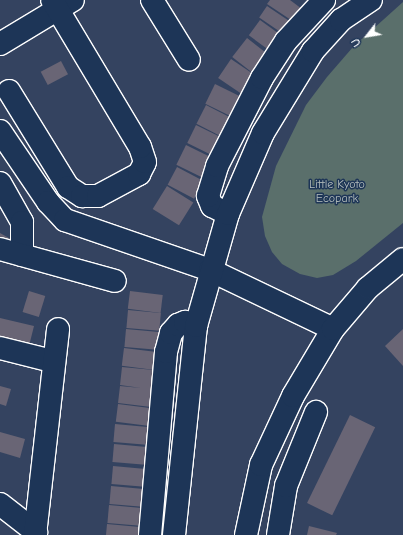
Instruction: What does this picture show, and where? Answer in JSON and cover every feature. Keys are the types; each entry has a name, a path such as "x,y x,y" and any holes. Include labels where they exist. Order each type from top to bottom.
{"street":[{"path":"152,0 188,60"},
{"path":"228,214 212,206 208,196 217,166 262,78 286,41 324,0"},
{"path":"174,535 196,326 210,270 228,214 263,133 313,51 341,20 371,0"},
{"path":"0,44 61,3 140,147 145,162 138,174 98,196 82,196 68,187 9,91"},
{"path":"0,131 48,202 65,220 210,270 333,329"},
{"path":"0,183 22,222 22,255"},
{"path":"0,249 115,281"},
{"path":"246,535 261,465 293,396 333,329 368,288 403,259"},
{"path":"150,535 166,352 171,333 178,325 186,322 196,326"},
{"path":"36,534 52,361 58,329"},
{"path":"0,348 52,361"},
{"path":"278,535 286,486 316,412"},
{"path":"0,504 36,534"}],"green space":[{"name":"Little Kyoto Ecopark","path":"403,2 403,223 356,261 333,275 317,278 300,274 282,264 272,252 265,236 262,217 276,166 306,105 327,77 353,47"}],"building":[{"path":"270,0 290,0 302,9 294,22 267,4"},
{"path":"267,6 292,23 284,34 259,18"},
{"path":"260,20 283,37 272,52 249,35"},
{"path":"247,38 269,55 254,74 232,57"},
{"path":"231,59 255,75 242,94 218,78"},
{"path":"61,61 68,74 48,85 41,72"},
{"path":"215,84 242,97 232,117 205,104"},
{"path":"206,105 232,118 222,137 196,124"},
{"path":"196,125 223,138 214,156 187,143"},
{"path":"186,145 213,158 203,178 176,165"},
{"path":"177,167 203,181 194,199 168,185"},
{"path":"167,186 193,202 179,225 153,209"},
{"path":"0,233 16,242 0,244"},
{"path":"29,291 45,296 39,317 23,312"},
{"path":"130,291 163,295 161,313 128,309"},
{"path":"128,310 161,313 159,331 126,328"},
{"path":"0,318 34,326 29,346 0,339"},
{"path":"126,329 159,332 157,350 124,347"},
{"path":"403,329 403,366 385,346"},
{"path":"124,348 157,352 155,370 122,366"},
{"path":"122,367 154,370 151,407 118,403 120,386 141,388 120,385"},
{"path":"0,386 11,389 6,406 0,404"},
{"path":"118,404 150,408 148,426 116,422"},
{"path":"350,415 375,427 332,515 307,503"},
{"path":"115,424 148,427 146,445 113,442"},
{"path":"0,432 25,439 20,458 0,452"},
{"path":"114,444 147,447 145,465 112,462"},
{"path":"113,466 146,469 144,487 111,484"},
{"path":"111,486 144,489 142,507 109,504"},
{"path":"109,505 142,508 140,526 107,523"},
{"path":"107,524 140,527 140,535 106,535"},
{"path":"309,526 337,533 336,535 307,535"}]}
